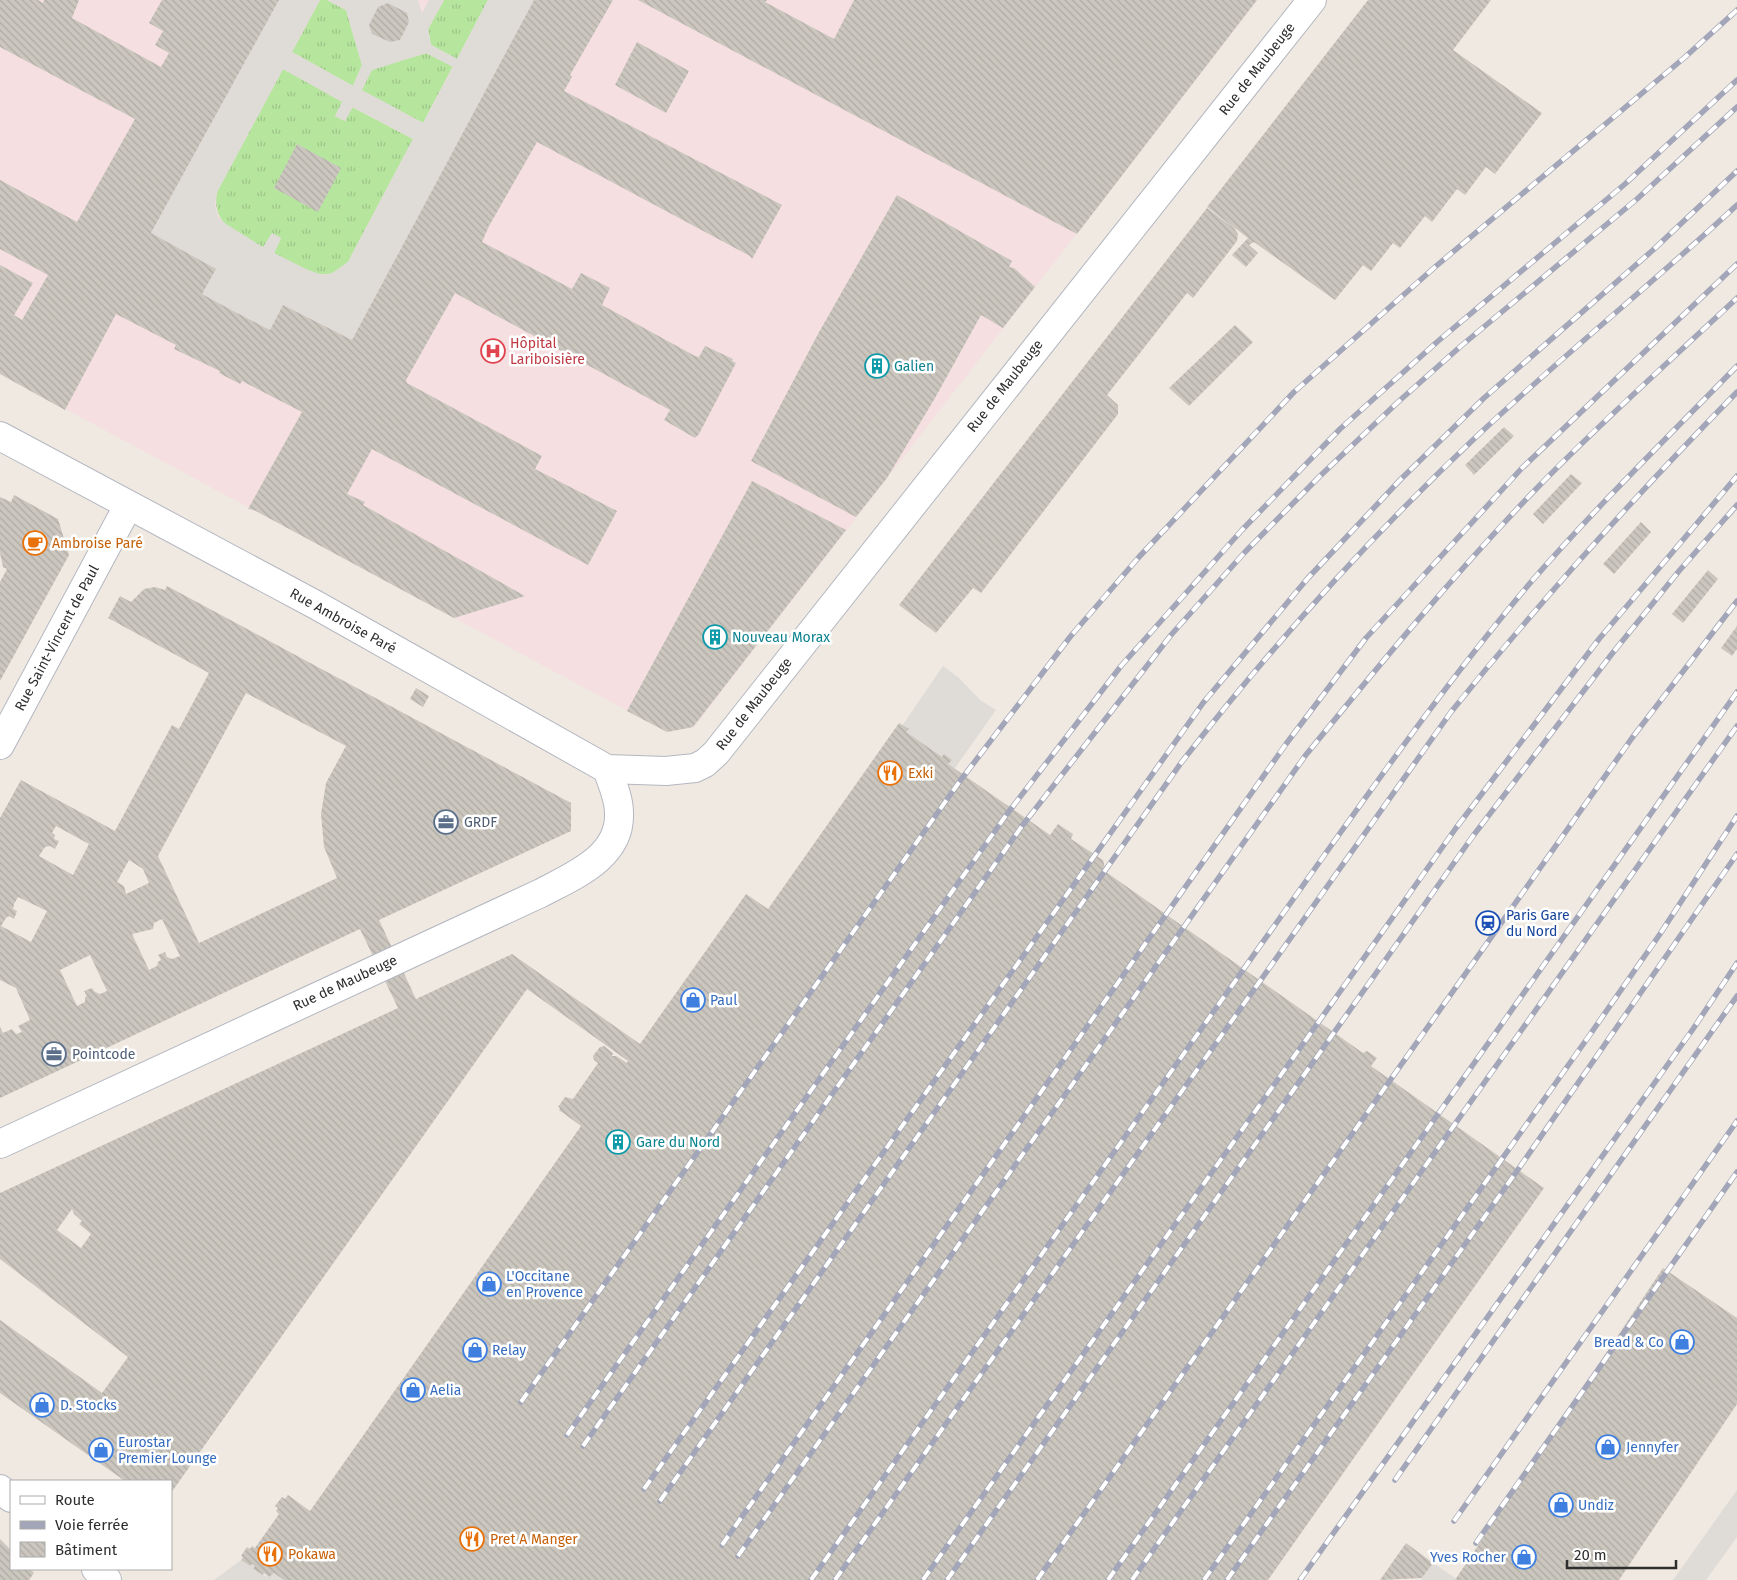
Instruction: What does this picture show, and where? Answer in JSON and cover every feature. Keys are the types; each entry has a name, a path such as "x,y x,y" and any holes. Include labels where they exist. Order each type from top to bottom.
{"street":[{"name":"Rue de Maubeuge","path":"695,768 705,763 716,753 1312,0"},
{"name":"Rue Ambroise Paré","path":"0,436 316,605 607,769 666,771 695,768"},
{"name":"Rue Saint-Vincent de Paul","path":"0,745 128,506"},
{"name":"Rue de Maubeuge","path":"0,1144 541,894 585,870 603,855 612,843 617,828 619,814 617,797 607,769"},
{"path":"0,1489 10,1497"},
{"path":"97,1570 107,1580"}],"shaded area":[{"name":"Hôpital Lariboisière","path":"0,0 1258,0 694,727 667,732 0,374"},
{"path":"279,0 320,0 292,52 353,86 362,65 346,10 327,0 418,0 422,13 429,0 444,0 428,29 431,45 457,59 488,0 534,0 352,340 283,305 270,330 235,312 202,294 151,233","holes":["426,53 453,67 423,123 362,90 372,70","283,69 342,102 335,116 345,121 353,107 413,139 348,262 333,273 323,275 308,270 274,253 281,238 272,233 263,247 218,217 215,204 217,192"]},
{"path":"943,666 959,678 980,700 996,710 892,857 895,736"},
{"path":"1737,1490 1737,1537 1706,1580 1673,1580"},
{"path":"241,1560 250,1566 252,1564 255,1566 253,1569 263,1575 269,1577 274,1573 284,1580 214,1580"},
{"path":"1433,1563 1458,1580 1421,1580"}],"green space":[{"path":"320,0 327,0 346,10 362,65 353,86 292,52"},
{"path":"444,0 488,0 457,59 431,45 428,29"},
{"path":"426,53 453,66 423,123 361,90 371,70"},
{"path":"283,69 343,102 335,116 345,121 352,107 413,139 348,262 334,272 327,274 303,269 274,253 281,238 271,235 264,248 236,233 222,221 216,204 217,192"}],"building":[{"path":"0,0 38,0 43,3 44,0 79,0 72,18 161,67 169,53 155,45 163,31 149,23 162,0 279,0 151,233 216,269 202,294 235,312 270,330 283,305 352,340 534,0 613,0 570,75 572,77 564,91 782,205 752,259 750,256 537,142 489,226 482,242 572,289 581,273 610,288 602,305 695,356 699,357 705,346 733,359 732,361 736,363 699,434 695,438 664,420 670,410 455,293 406,380 407,383 542,456 535,469 617,511 588,565 372,449 347,494 365,502 363,505 525,596 454,618 254,510 248,509 302,412 242,381 240,384 219,373 220,371 174,349 176,345 116,314 65,410 0,374 0,265 33,283 14,315 22,320 48,275 0,249 0,180 77,222 135,119 0,47"},
{"path":"638,0 767,0 765,2 834,39 854,0 1257,0 1077,234"},
{"path":"1368,0 1491,0 1453,50 1542,113 1495,174 1486,167 1465,195 1457,189 1432,222 1425,216 1400,248 1393,243 1371,271 1363,265 1335,300 1254,242 1249,245 1258,253 1246,267 1232,255 1248,238 1207,207"},
{"path":"388,3 407,13 409,22 400,40 390,42 372,34 369,25 378,7"},
{"path":"637,42 689,71 666,113 615,85"},
{"path":"297,144 341,168 318,212 274,188"},
{"name":"Galien","path":"897,195 1012,261 1009,267 1014,268 1035,287 1003,328 981,315 935,398 887,478 856,517 751,461 818,334"},
{"path":"1207,208 1234,228 1238,234 1237,241 1193,298 1187,293 1107,395 1118,405 1118,414 981,593 973,588 936,633 899,605"},
{"path":"1235,325 1253,342 1189,406 1169,388"},
{"path":"1504,427 1514,436 1474,475 1465,465"},
{"path":"1571,474 1582,483 1543,524 1533,514"},
{"name":"Nouveau Morax","path":"752,481 846,530 693,727 667,732 627,711"},
{"path":"14,495 58,519 69,555 0,681 0,582 7,569 3,567 0,553 0,497 11,502"},
{"path":"1641,522 1651,532 1614,574 1603,564"},
{"path":"1708,570 1718,579 1683,623 1672,614"},
{"path":"167,586 571,803 571,831 379,920 416,999 512,954 640,1044 746,894 768,909 899,723 909,729 906,732 942,757 944,754 952,760 948,764 1050,835 1058,824 1073,834 1071,839 1103,860 1106,872 1363,1053 1367,1051 1377,1058 1371,1066 1544,1188 1268,1580 284,1580 274,1573 269,1577 264,1573 263,1575 253,1569 255,1566 252,1564 250,1566 241,1560 243,1557 241,1556 247,1547 250,1549 252,1546 255,1548 279,1514 276,1511 278,1508 275,1506 282,1497 285,1499 288,1495 310,1511 581,1126 559,1110 560,1108 558,1107 565,1097 573,1099 598,1063 594,1060 593,1056 600,1047 604,1046 613,1053 612,1056 616,1056 627,1063 628,1061 527,989 172,1492 172,1480 124,1480 0,1393 0,1320 102,1393 128,1357 0,1259 0,1193 398,1008 360,929 0,1098 0,1027 3,1033 12,1029 16,1034 22,1032 18,1026 30,1020 16,988 0,980 0,818 21,780 115,831 172,725 179,729 209,673 108,618 120,596 131,602 144,589 155,587 165,590","holes":["246,693 346,746 326,783 321,814 324,847 337,878 199,943 158,856","56,826 89,844 73,875 39,856 45,847 50,846 55,849 59,841 54,839 55,835 52,833","129,860 143,869 149,883 126,894 124,886 117,882","18,897 47,911 31,942 1,926 9,916 14,919 17,911 13,909","162,919 180,956 172,959 167,957 165,952 158,955 161,960 157,966 149,970 132,934 153,929 154,923","90,955 107,991 100,994 92,988 84,991 87,996 85,997 85,1002 77,1006 60,970","72,1209 74,1214 82,1221 79,1224 91,1234 81,1248 57,1230"]},
{"path":"1737,626 1737,649 1732,656 1721,648"},
{"path":"416,688 429,696 423,707 410,699"},
{"path":"1663,1268 1737,1318 1737,1404 1619,1580 1455,1580"},
{"path":"0,1539 10,1549 10,1570 31,1570 34,1573 29,1580 0,1580"},
{"path":"1406,1543 1433,1563 1422,1578 1380,1580"}],"railway":[{"path":"521,1402 960,781 1070,637 1139,557 1294,392 1435,267 1684,58 1737,10"},
{"path":"567,1435 1007,814 1121,666 1242,530 1340,429 1437,342 1625,184 1737,80"},
{"path":"583,1446 1022,826 1171,635 1245,552 1320,476 1398,402 1461,346 1637,199 1737,107"},
{"path":"644,1489 1203,703 1308,578 1401,479 1484,398 1653,250 1737,171"},
{"path":"660,1501 1181,763 1250,677 1322,594 1398,514 1476,437 1737,205"},
{"path":"722,1545 1286,744 1366,638 1522,468 1737,264"},
{"path":"738,1556 1305,756 1418,619 1537,488 1586,439 1737,298"},
{"path":"811,1580 1328,850 1452,681 1504,614 1556,554 1737,366"},
{"path":"835,1580 1451,712 1590,548 1737,392"},
{"path":"923,1580 1456,828 1599,639 1737,476"},
{"path":"947,1580 1473,836 1611,655 1679,571 1737,505"},
{"path":"1037,1580 1632,738 1737,601"},
{"path":"1108,1580 1737,692"},
{"path":"1132,1580 1737,726"},
{"path":"1204,1580 1589,1036 1660,934 1737,816"},
{"path":"1227,1580 1517,1171 1737,854"},
{"path":"1300,1580 1693,1029 1737,963"},
{"path":"1395,1480 1737,996"},
{"path":"1454,1521 1737,1121"},
{"path":"1476,1543 1737,1172"}],"place":[{"name":"Hôpital Lariboisière","path":"493,351"},
{"name":"Galien","path":"877,366"},
{"name":"Ambroise Paré","path":"35,543"},
{"name":"Nouveau Morax","path":"715,637"},
{"name":"Exki","path":"890,773"},
{"name":"GRDF","path":"446,822"},
{"name":"Paris Gare du Nord","path":"1488,923"},
{"name":"Paul","path":"693,1000"},
{"name":"Pointcode","path":"54,1054"},
{"name":"Gare du Nord","path":"618,1142"},
{"name":"L'Occitane en Provence","path":"489,1284"},
{"name":"Bread & Co","path":"1682,1342"},
{"name":"Relay","path":"475,1350"},
{"name":"Aelia","path":"413,1390"},
{"name":"D. Stocks","path":"42,1405"},
{"name":"Jennyfer","path":"1608,1447"},
{"name":"Eurostar Premier Lounge","path":"101,1450"},
{"name":"Undiz","path":"1561,1505"},
{"name":"Pret A Manger","path":"472,1539"},
{"name":"Pokawa","path":"270,1554"},
{"name":"Yves Rocher","path":"1524,1557"}]}
